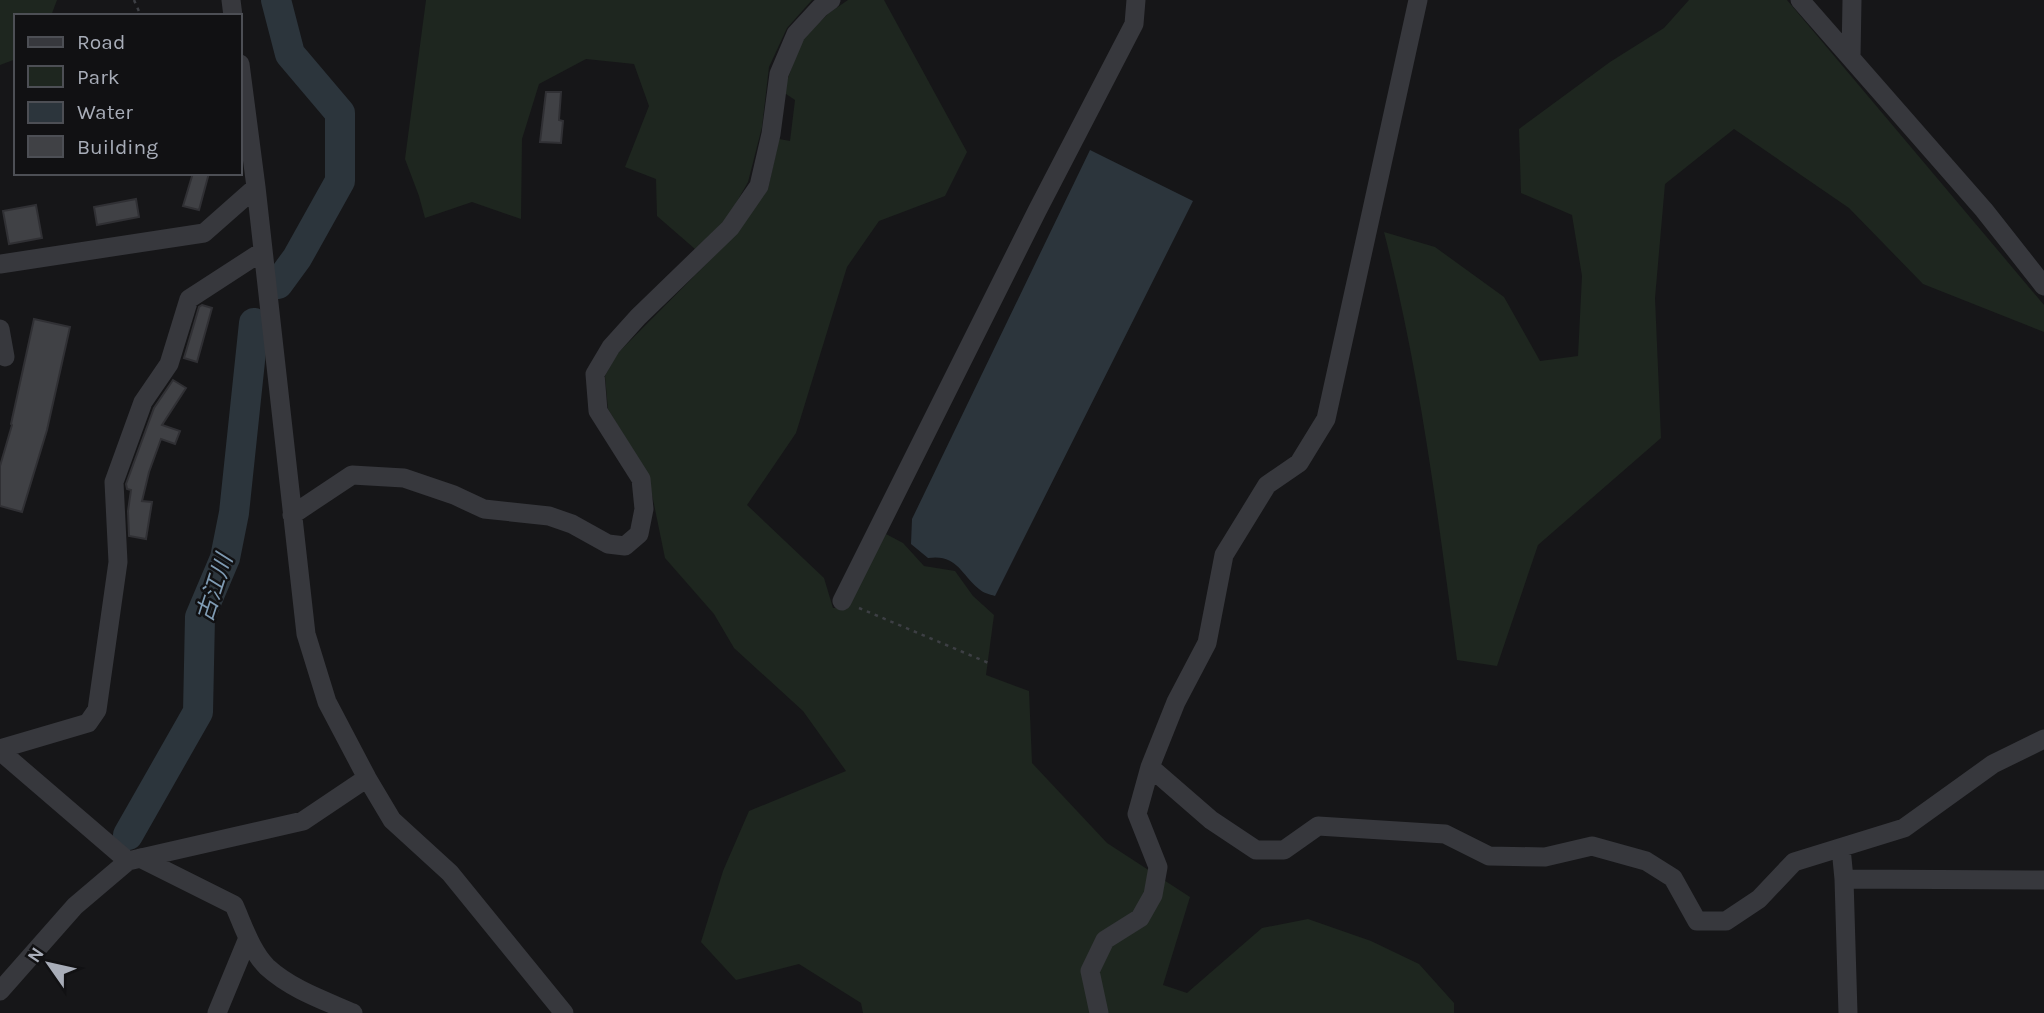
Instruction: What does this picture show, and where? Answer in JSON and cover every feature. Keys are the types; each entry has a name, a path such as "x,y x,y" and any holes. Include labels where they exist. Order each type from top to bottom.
{"street":[{"path":"292,515 352,475 404,478 454,495 484,509 549,516 572,524 608,544 625,545 639,534 644,509 640,479 598,411 594,374 611,346 638,317 730,228 759,186 771,134 779,74 796,34 831,0"},
{"path":"842,601 1030,223 1134,24 1136,0"},
{"path":"1099,1013 1090,971 1105,940 1140,918 1153,895 1158,867 1137,814 1150,767 1176,702 1207,643 1224,555 1267,485 1299,463 1326,419 1418,0"},
{"path":"1800,0 1984,210 2044,286"},
{"path":"1851,57 1852,0"},
{"path":"242,79 306,634 327,702 392,820 450,873 564,1013"},
{"path":"0,264 204,233 256,187"},
{"path":"0,750 88,723 97,710 118,562 114,482 143,401 169,364 189,299 263,251"},
{"path":"0,329 5,357"},
{"path":"1150,767 1211,820 1256,850 1284,850 1318,827 1445,834 1489,856 1545,857 1592,846 1646,861 1672,878 1697,921 1726,921 1759,899 1794,862 1903,828 1993,764 2044,739"},
{"path":"0,750 134,860 234,905 248,938 266,966 298,989 353,1013"},
{"path":"0,991 75,906 134,860 303,821 367,778"},
{"path":"1841,848 1847,1013"},
{"path":"1844,879 2044,880"},
{"path":"217,1013 248,938"}],"path":[{"path":"842,601 991,664"}],"green space":[{"path":"0,0 57,0 52,14 14,14 14,60 0,65"},
{"path":"426,0 812,0 787,28 769,67 762,127 748,182 727,219 695,249 657,216 656,179 625,167 649,106 634,64 586,59 539,84 522,139 521,219 472,202 425,218 405,159"},
{"path":"848,0 884,0 967,152 945,196 879,221 847,267 796,433 747,505 824,578 833,608 846,608 886,534 903,543 924,566 955,571 973,596 994,615 986,675 1029,691 1032,763 1107,843 1190,897 1163,985 1187,993 1262,928 1308,919 1371,941 1419,964 1454,1003 1454,1013 863,1013 861,1003 799,964 736,980 701,942 723,871 749,811 846,771 803,711 734,648 714,614 665,558 648,475 608,409 605,376 617,354 733,237 768,189 779,139 790,141 795,100 783,92 802,39 829,13"},
{"path":"1689,0 1787,0 2044,305 2044,332 1923,284 1849,208 1734,129 1665,184 1655,298 1661,438 1538,545 1497,666 1457,660 1418,391 1384,232 1435,247 1504,297 1540,361 1578,356 1582,276 1572,215 1521,193 1519,129 1610,62 1664,28"}],"water":[{"path":"1090,150 1193,201 995,596 981,590 952,562 928,558 911,544 912,519"}],"building":[{"path":"546,92 561,92 561,143 540,142"},
{"path":"192,175 208,175 199,210 183,206"},
{"path":"136,199 139,217 97,225 94,207"},
{"path":"36,205 42,238 9,244 3,211"},
{"path":"202,305 212,308 197,362 184,358 199,307"},
{"path":"34,319 70,327 47,430 22,512 0,506 0,466 12,425"},
{"path":"173,380 186,388 162,425 180,431 175,444 161,439 149,472 142,501 152,502 146,539 129,536 131,490 127,489 126,484 154,408"}],"waterway":[{"name":"古江川","path":"276,0 290,54 340,113 340,181 297,258 278,284"},
{"name":"古江川","path":"128,835 198,712 200,617 225,558 234,513 254,323"}]}
